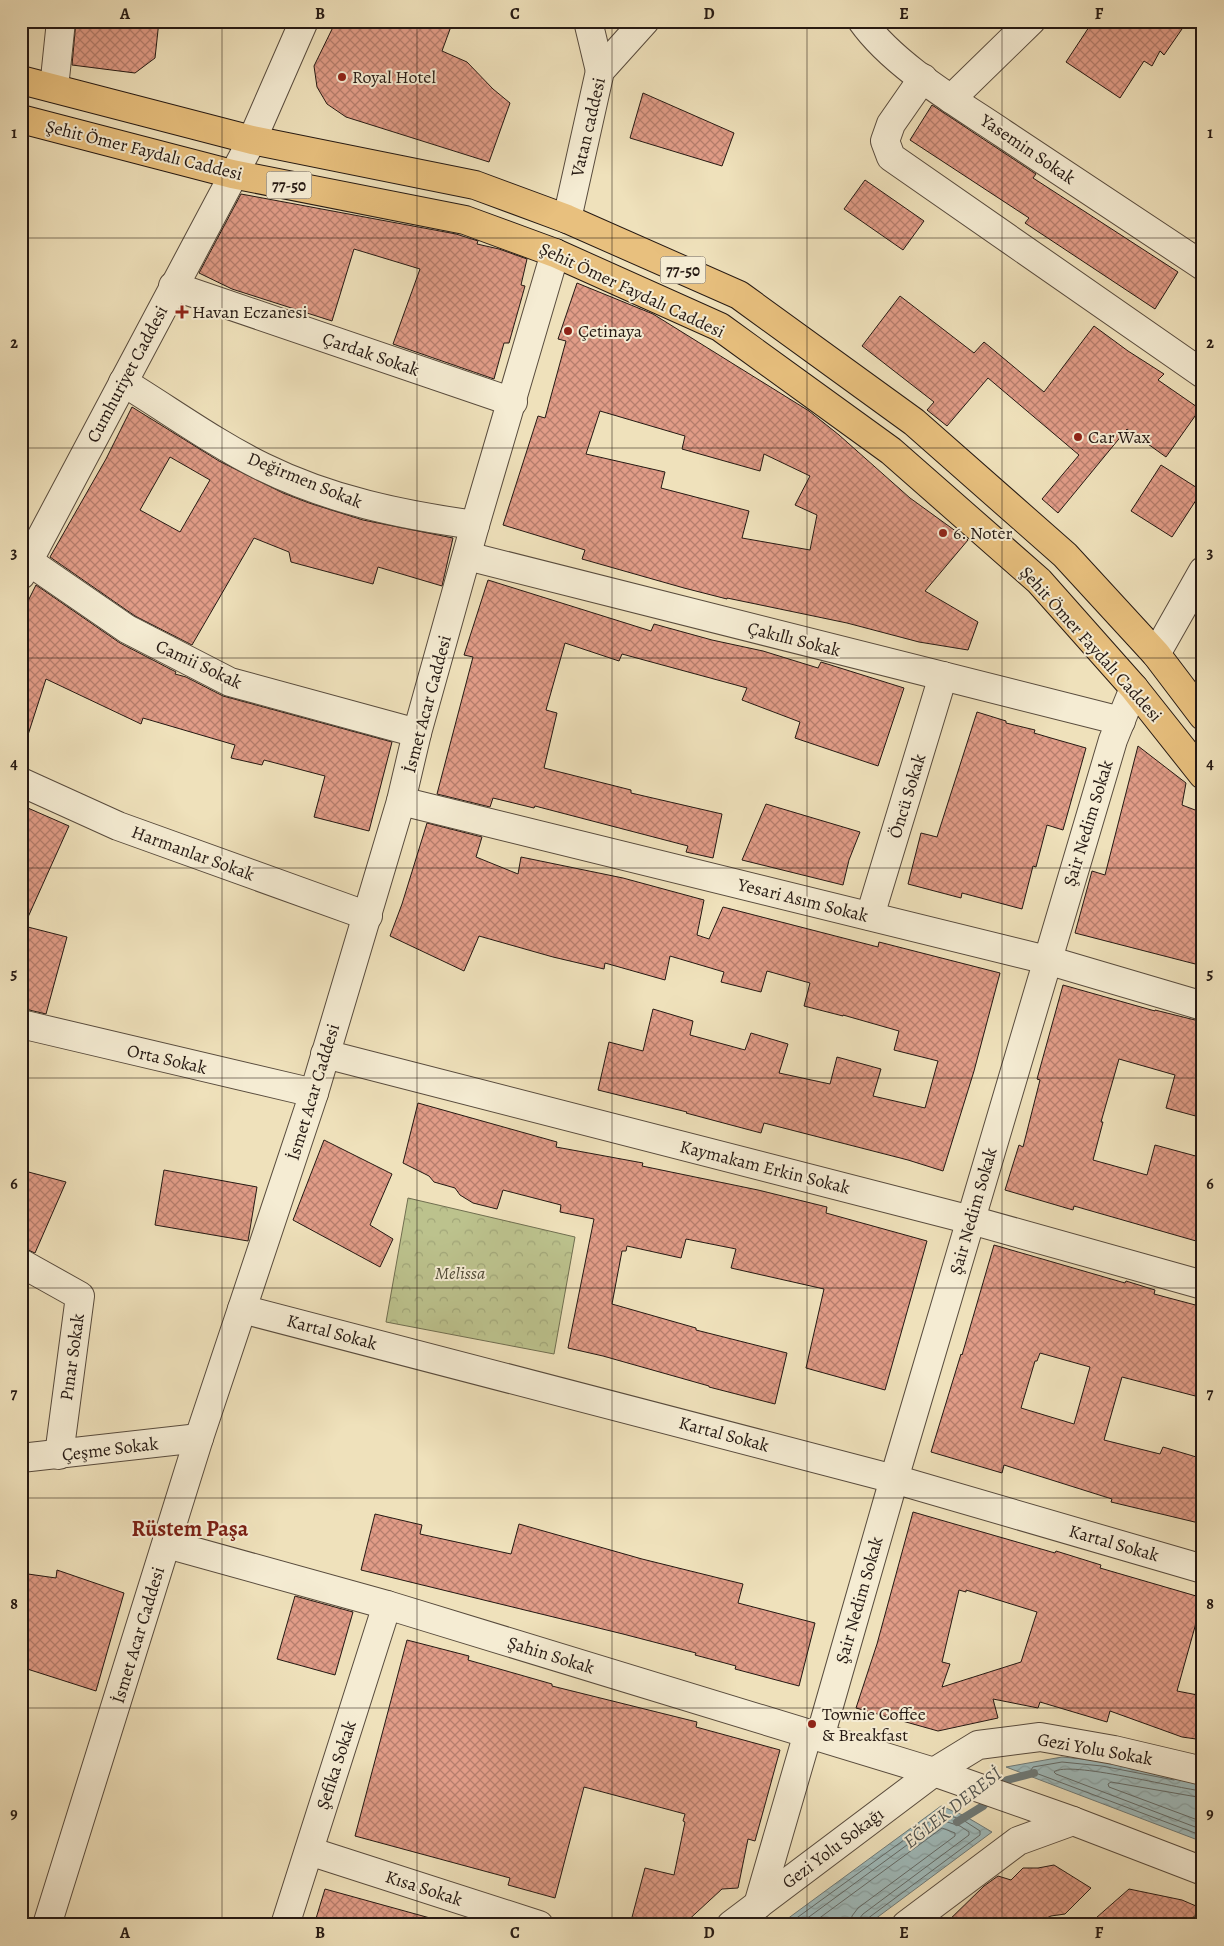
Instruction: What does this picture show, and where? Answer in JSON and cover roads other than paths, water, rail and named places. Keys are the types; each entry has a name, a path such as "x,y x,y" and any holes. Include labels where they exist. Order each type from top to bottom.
{"main road":[{"name":"Şehit Ömer Faydalı Caddesi","path":"21,80 252,140 475,184 567,219 739,295 914,422 1065,554 1156,654 1203,716"},
{"name":"Şehit Ömer Faydalı Caddesi","path":"21,119 232,174 465,220 555,253 720,327 891,451 1040,581 1134,688 1203,775"},
{"path":"555,253 567,219"}],"street":[{"path":"54,88 61,21"},
{"name":"Cumhuriyet Caddesi","path":"24,563 252,140 304,21"},
{"path":"588,21 600,71"},
{"name":"Vatan caddesi","path":"567,219 600,71 645,21"},
{"name":"Yasemin Sokak","path":"862,21 898,58 951,99 1203,266"},
{"path":"951,99 1031,21"},
{"path":"923,78 892,124 885,141 891,157 1203,374"},
{"name":"İsmet Acar Caddesi","path":"47,1925 199,1438 314,1093 368,916 467,556 555,253"},
{"name":"Çardak Sokak","path":"173,286 512,402"},
{"name":"Değirmen Sokak","path":"123,382 263,467 347,500 429,519 476,525"},
{"name":"Çakıllı Sokak","path":"467,556 1121,721"},
{"name":"Camii Sokak","path":"24,563 127,629 230,682 418,732"},
{"path":"1156,654 1203,571"},
{"name":"Öncü Sokak","path":"870,916 943,676"},
{"name":"Şair Nedim Sokak","path":"758,1905 814,1735 894,1479 1113,740 1134,688"},
{"name":"Harmanlar Sokak","path":"21,782 118,826 368,916"},
{"name":"Yesari Asım Sokak","path":"401,801 1047,960 1203,1006"},
{"name":"Orta Sokak","path":"21,1024 314,1093"},
{"name":"Kaymakam Erkin Sokak","path":"325,1054 971,1220 1203,1285"},
{"name":"Pınar Sokak","path":"21,1263 80,1296 59,1455"},
{"name":"Kartal Sokak","path":"242,1309 894,1479 1203,1568"},
{"name":"Çeşme Sokak","path":"21,1458 199,1438"},
{"name":"Şahin Sokak","path":"167,1544 388,1605 934,1772 1073,1821 1203,1870"},
{"name":"Şefika Sokak","path":"285,1925 388,1605"},
{"name":"Gezi Yolu Sokak","path":"934,1772 978,1745 1040,1736 1114,1750 1203,1771"},
{"name":"Gezi Yolu Sokağı","path":"732,1925 934,1772"},
{"path":"906,1925 1018,1841 1073,1821"},
{"name":"Kısa Sokak","path":"309,1851 539,1925"}],"water":[{"path":"1062,1757 1103,1761 1203,1780 1203,1842 1006,1767"},
{"path":"941,1806 965,1816 992,1832 867,1925 779,1925"}],"waterway":[{"name":"EĞLEK DERESİ","path":"998,1790 1007,1780 1034,1773"},
{"name":"EĞLEK DERESİ","path":"957,1822 983,1806 990,1798"}],"place":[{"name":"Royal Hotel","path":"342,77"},
{"name":"Havan Eczanesi","path":"182,312"},
{"name":"Çetinaya","path":"568,331"},
{"name":"Car Wax","path":"1078,437"},
{"name":"6. Noter","path":"943,533"},
{"name":"Townie Coffee & Breakfast","path":"812,1724"}],"district":[{"name":"Rüstem Paşa","path":"190,1528"}],"park label":[{"name":"Melissa","path":"460,1273"}]}
